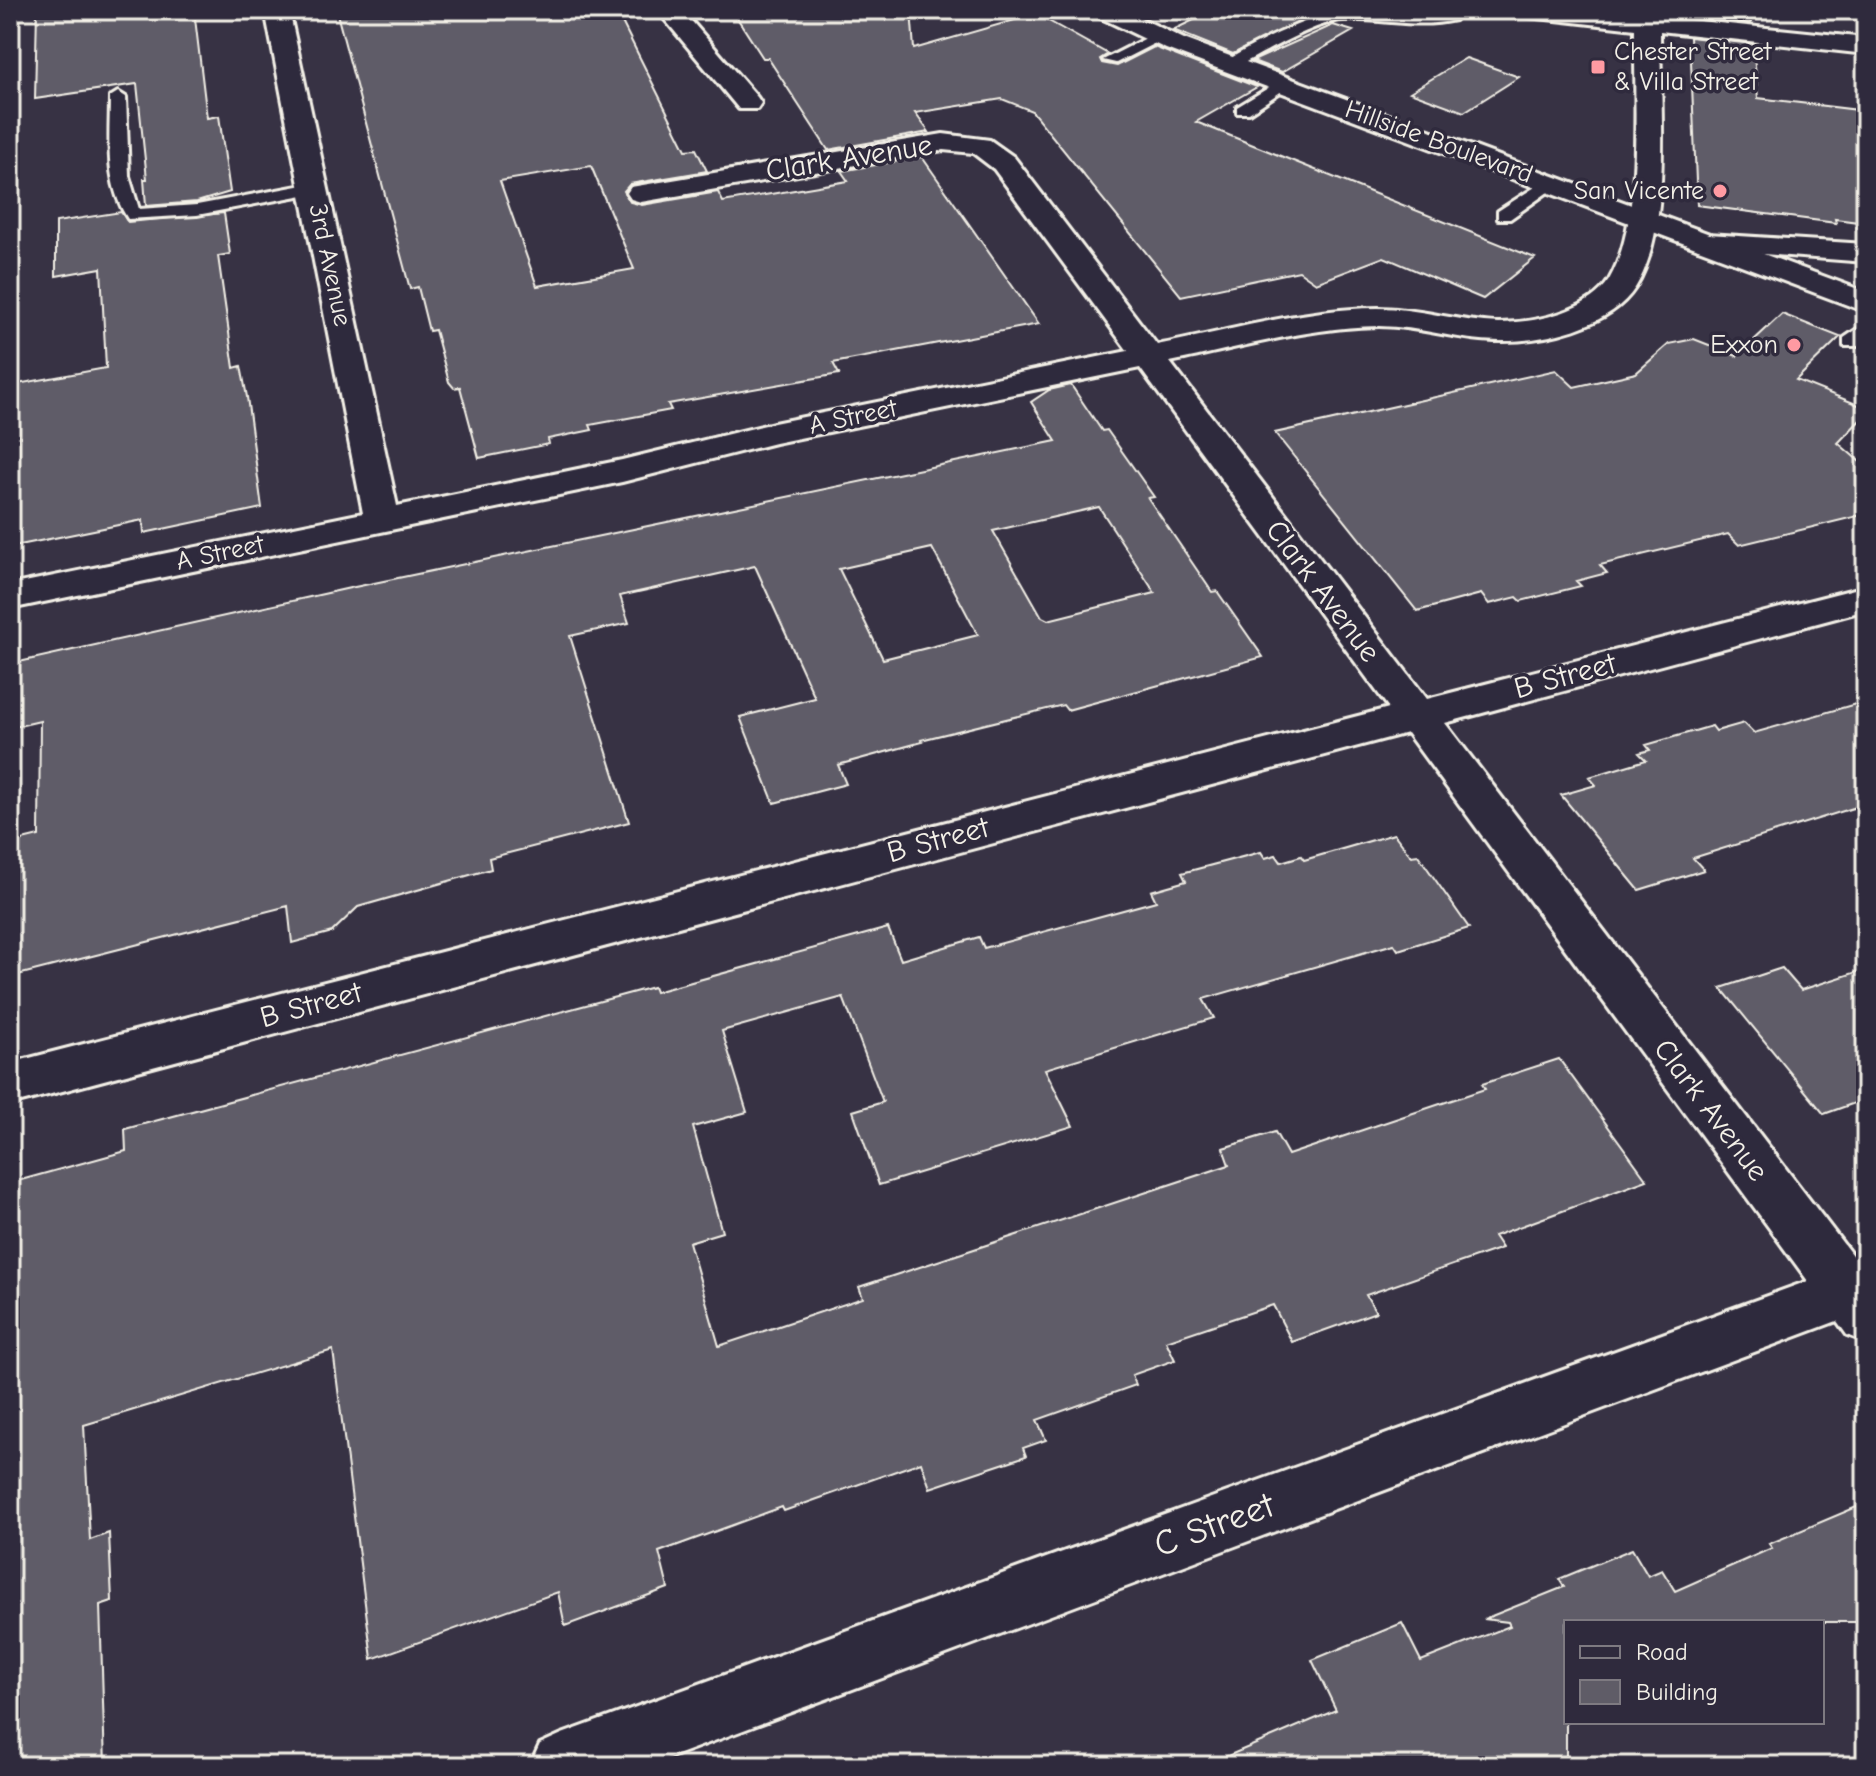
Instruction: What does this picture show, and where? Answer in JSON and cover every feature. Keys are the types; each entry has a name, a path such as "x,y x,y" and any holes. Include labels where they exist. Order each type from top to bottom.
{"street":[{"name":"3rd Avenue","path":"277,10 382,519"},
{"path":"669,10 748,103"},
{"name":"Hillside Boulevard","path":"1104,10 1230,65 1866,303"},
{"path":"1529,10 1648,16 1866,46"},
{"name":"A Street","path":"10,597 622,471 774,433 1339,318 1383,317 1499,332 1537,328 1574,319 1601,304 1622,285 1645,219 1648,16"},
{"name":"Clark Avenue","path":"641,193 943,142 980,146 1004,163 1416,715 1860,1298"},
{"path":"1708,243 1866,253"},
{"name":"B Street","path":"10,1084 1866,598"},
{"name":"C Street","path":"562,1766 1860,1298"}],"lane":[{"path":"1230,65 1280,39 1339,15 1424,22 1450,17 1452,10"},
{"path":"1111,60 1158,36"},
{"path":"1243,110 1283,84"},
{"path":"118,97 120,160 127,207 134,215 197,210 314,188"},
{"path":"1504,215 1549,183"}],"building":[{"path":"37,10 194,10 207,118 219,116 230,192 197,202 146,206 144,179 147,179 137,84 35,99"},
{"path":"336,10 616,10 686,150 696,149 707,171 630,184 624,191 630,202 642,205 718,192 723,202 848,181 841,171 922,157 1039,324 833,363 839,374 668,404 671,410 590,425 592,430 548,439 549,444 479,458 460,387 454,388 449,382 435,330 429,331 418,287 410,289","holes":["591,166 634,269 537,286 500,181"]},
{"path":"732,10 911,10 914,49 1036,14 1108,54 1100,59 1102,63 1117,66 1154,47 1257,87 1196,122 1535,258 1483,299 1384,257 1316,283 1299,271 1181,296 1032,111 1002,99 915,113 929,132 828,150 768,58 763,58"},
{"path":"1214,10 1296,10 1312,16 1233,54 1173,30"},
{"path":"1689,10 1750,10 1751,23 1689,17"},
{"path":"1333,25 1353,31 1282,72 1253,61"},
{"path":"1690,37 1753,44 1758,98 1866,111 1866,223 1835,219 1836,223 1697,205"},
{"path":"1466,58 1519,77 1464,112 1410,92"},
{"path":"121,212 128,222 224,213 230,254 218,256 234,368 241,366 247,397 262,508 144,533 143,520 10,547 10,468 19,466 17,384 106,368 101,268 56,276 56,222"},
{"path":"1782,314 1840,337 1796,380 1866,408 1866,414 1838,443 1866,467 1866,514 1739,545 1728,534 1600,565 1607,573 1576,581 1581,586 1521,601 1517,597 1489,604 1481,594 1417,611 1275,433 1556,370 1574,387 1636,373 1669,344 1694,339 1737,356"},
{"path":"1071,385 1102,431 1107,430 1154,497 1148,498 1212,592 1217,591 1263,657 1067,710 1063,705 921,740 838,765 846,784 774,803 740,717 815,698 755,566 620,596 629,623 570,636 629,822 489,858 491,869 358,907 332,932 292,943 288,906 10,977 10,843 39,836 40,721 10,728 10,664 350,588 1056,441 1031,402 1049,390","holes":["1099,507 1155,593 1048,620 1042,617 993,531","932,548 978,635 883,659 839,569"]},
{"path":"1866,701 1866,804 1693,858 1704,870 1639,890 1561,795 1596,785 1589,777 1646,760 1639,753 1650,750 1646,745 1712,726 1716,731 1744,723 1754,733"},
{"path":"1394,834 1411,856 1418,855 1469,928 1398,950 1394,944 1203,999 1214,1018 1045,1069 1073,1126 879,1185 853,1111 883,1102 843,997 722,1031 747,1112 693,1127 722,1232 689,1242 719,1346 863,1298 859,1287 1229,1165 1223,1148 1275,1132 1288,1155 1485,1089 1482,1084 1559,1059 1647,1180 1494,1236 1502,1248 1366,1295 1376,1312 1292,1342 1273,1305 1166,1341 1175,1360 1132,1375 1136,1385 1037,1420 1046,1440 1023,1448 1026,1456 930,1488 921,1462 784,1511 782,1507 659,1552 668,1588 565,1626 558,1592 372,1659 333,1350 84,1425 90,1540 109,1533 112,1601 100,1605 105,1766 10,1766 10,1183 126,1151 125,1129 653,987 655,992 888,928 901,960 979,937 984,948 1156,901 1151,891 1186,881 1182,873 1261,852 1265,858 1276,855 1281,862 1301,856 1304,860"},
{"path":"1782,968 1801,990 1866,969 1866,1099 1824,1114 1721,988"},
{"path":"1866,1503 1866,1622 1564,1620 1566,1766 1204,1766 1336,1710 1312,1660 1402,1623 1421,1661 1510,1626 1508,1622 1484,1619 1564,1587 1559,1579 1632,1549 1648,1576 1662,1570 1675,1591 1772,1548 1769,1544"}],"place":[{"name":"Chester Street & Villa Street","path":"1598,67"},
{"name":"San Vicente","path":"1720,191"},
{"name":"Exxon","path":"1794,345"}]}
